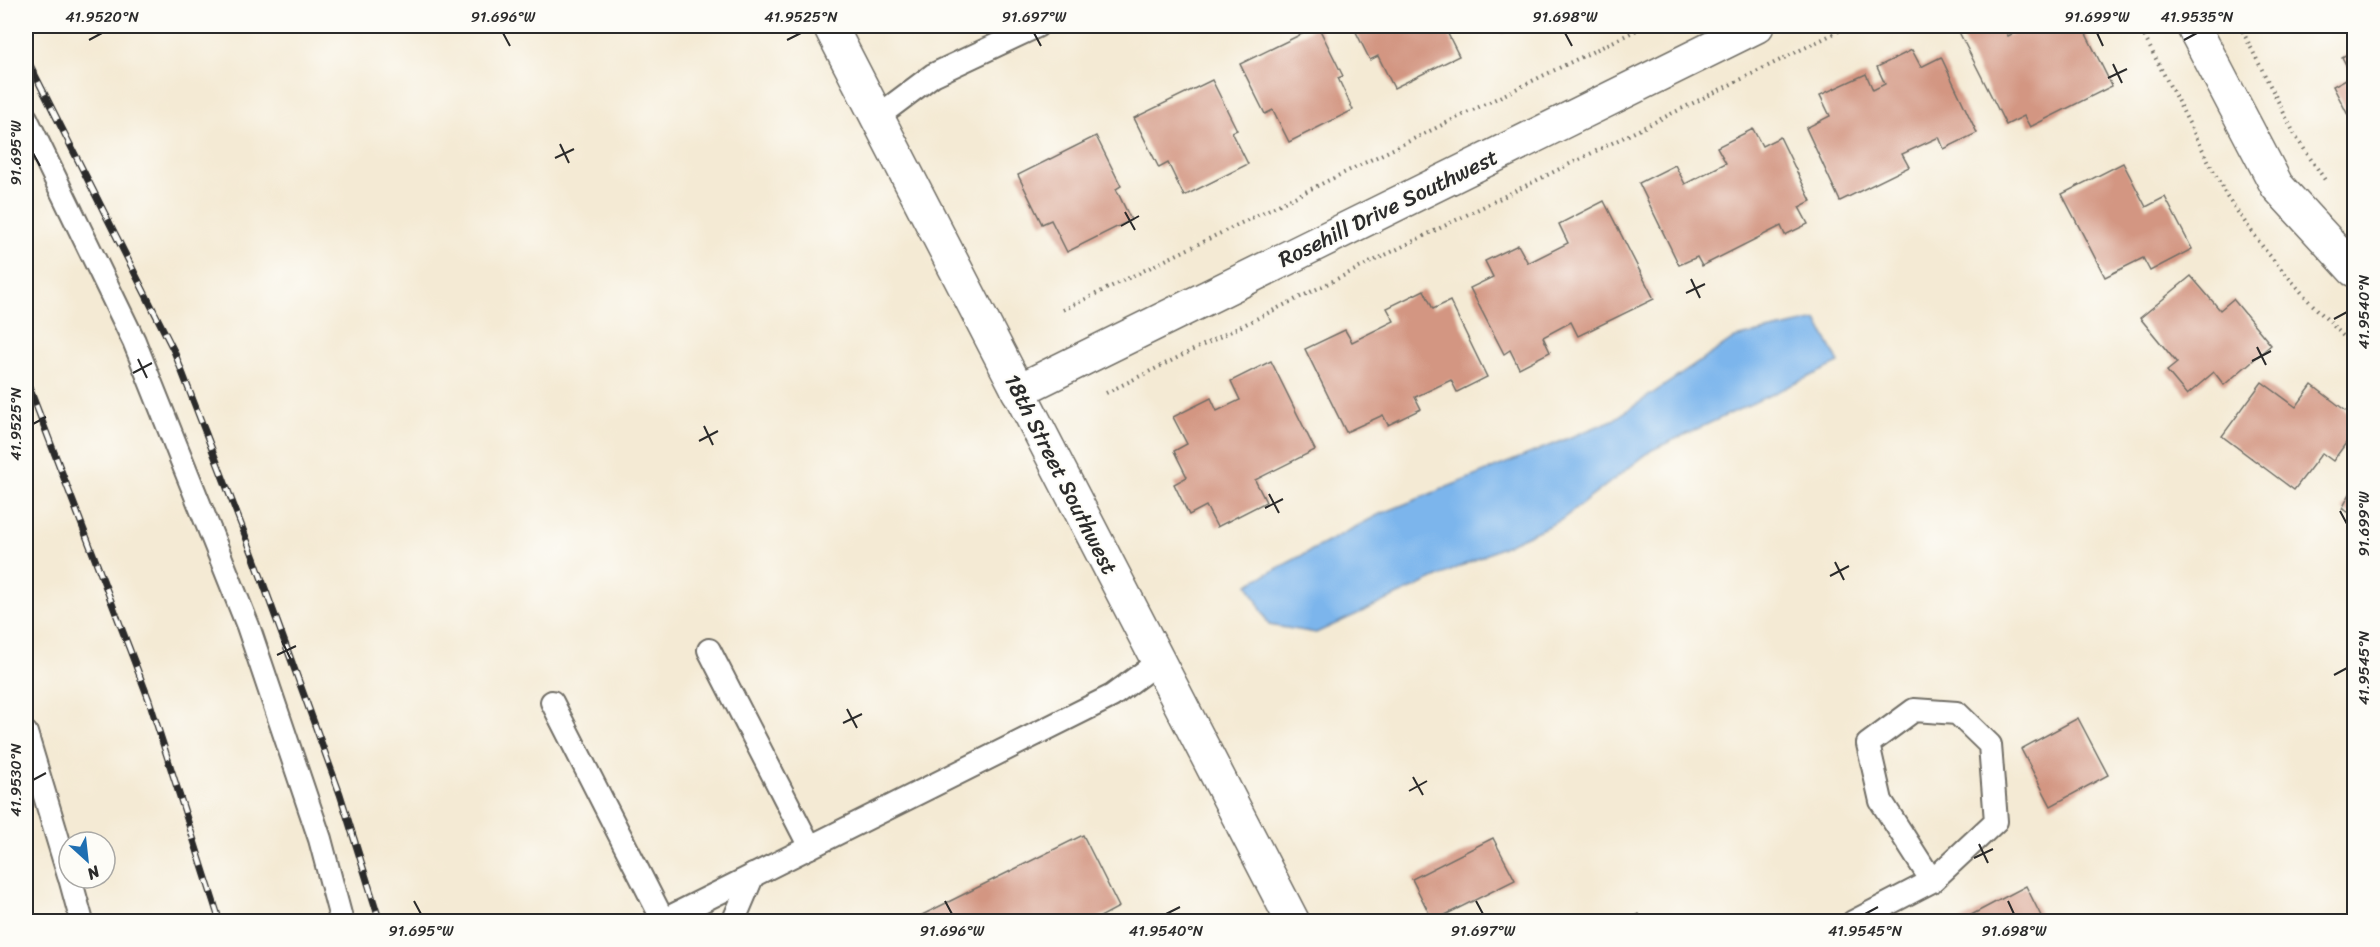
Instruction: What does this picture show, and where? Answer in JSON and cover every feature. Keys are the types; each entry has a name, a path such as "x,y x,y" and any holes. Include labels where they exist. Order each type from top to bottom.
{"street":[{"name":"18th Street Southwest","path":"830,26 1293,921"},
{"name":"Rosehill Drive Southwest","path":"1018,391 1757,26"},
{"path":"2193,26 2277,186 2355,270"}],"lane":[{"path":"877,117 933,75 1037,26"},
{"path":"26,118 134,341 248,626 320,839 342,921"},
{"path":"708,650 810,847"},
{"path":"552,702 661,921 1112,696 1158,662"},
{"path":"1853,921 1932,881 1996,821 1990,745 1957,713 1914,710 1868,744 1881,801 1932,881"},
{"path":"26,733 57,837"},
{"path":"733,921 753,875"},
{"path":"73,890 82,921"}],"path":[{"path":"1064,310 1645,26"},
{"path":"1106,393 1849,26"},
{"path":"2139,26 2227,197 2265,250 2309,301 2355,347"},
{"path":"2240,26 2295,137 2333,192"}],"water":[{"path":"1817,320 1839,363 1652,450 1561,520 1316,633 1269,625 1248,584 1378,515 1613,420 1735,338"}],"building":[{"path":"1318,26 1343,76 1338,78 1353,110 1289,142 1273,110 1265,114 1240,64"},
{"path":"1353,26 1444,26 1459,56 1394,88 1378,56 1370,60"},
{"path":"1499,26 1521,26 1503,34"},
{"path":"2003,26 2008,36 2028,26 2082,26 2112,86 2030,127 2024,116 2006,125 1957,28"},
{"path":"1912,50 1921,67 1941,57 1977,133 1944,149 1939,137 1902,154 1909,167 1840,201 1806,128 1830,116 1820,95 1866,74 1873,90 1885,84 1877,67"},
{"path":"2354,50 2354,117 2350,119 2333,86 2352,76 2342,57"},
{"path":"1212,80 1237,130 1232,132 1248,164 1184,196 1168,163 1159,168 1134,118"},
{"path":"1753,129 1762,146 1780,137 1811,201 1799,207 1808,224 1785,235 1781,226 1702,266 1697,257 1679,265 1639,183 1675,165 1685,184 1726,163 1717,147"},
{"path":"1096,136 1121,186 1116,189 1131,220 1067,252 1051,220 1042,224 1018,175"},
{"path":"2123,163 2146,207 2165,197 2192,249 2150,271 2143,258 2105,277 2062,194"},
{"path":"1604,201 1654,299 1578,336 1571,322 1543,337 1550,352 1519,368 1510,350 1504,354 1470,288 1493,277 1485,261 1518,245 1528,263 1568,243 1559,224"},
{"path":"2191,276 2220,310 2233,299 2271,345 2224,385 2214,372 2187,395 2167,371 2177,363 2140,318"},
{"path":"1424,290 1433,309 1450,301 1487,377 1457,392 1451,380 1415,397 1421,409 1388,425 1383,415 1346,432 1305,349 1345,330 1352,342 1394,321 1387,308"},
{"path":"1271,361 1315,450 1255,480 1266,502 1217,527 1206,506 1189,515 1174,484 1187,477 1174,451 1187,444 1173,417 1211,398 1217,411 1240,400 1231,381"},
{"path":"2262,382 2296,407 2312,385 2354,417 2354,432 2333,461 2322,453 2294,490 2222,436"},
{"path":"2354,486 2354,515 2342,509"},
{"path":"2078,718 2108,775 2051,806 2021,749"},
{"path":"1083,835 1119,907 1091,922 908,922"},
{"path":"1493,838 1515,880 1433,921 1412,879"},
{"path":"2026,886 2044,922 1958,922"},
{"path":"1639,914 1643,922 1625,922"}],"railway":[{"path":"26,57 174,351 254,558 340,794 380,922"},
{"path":"26,379 149,700 220,922"}]}
